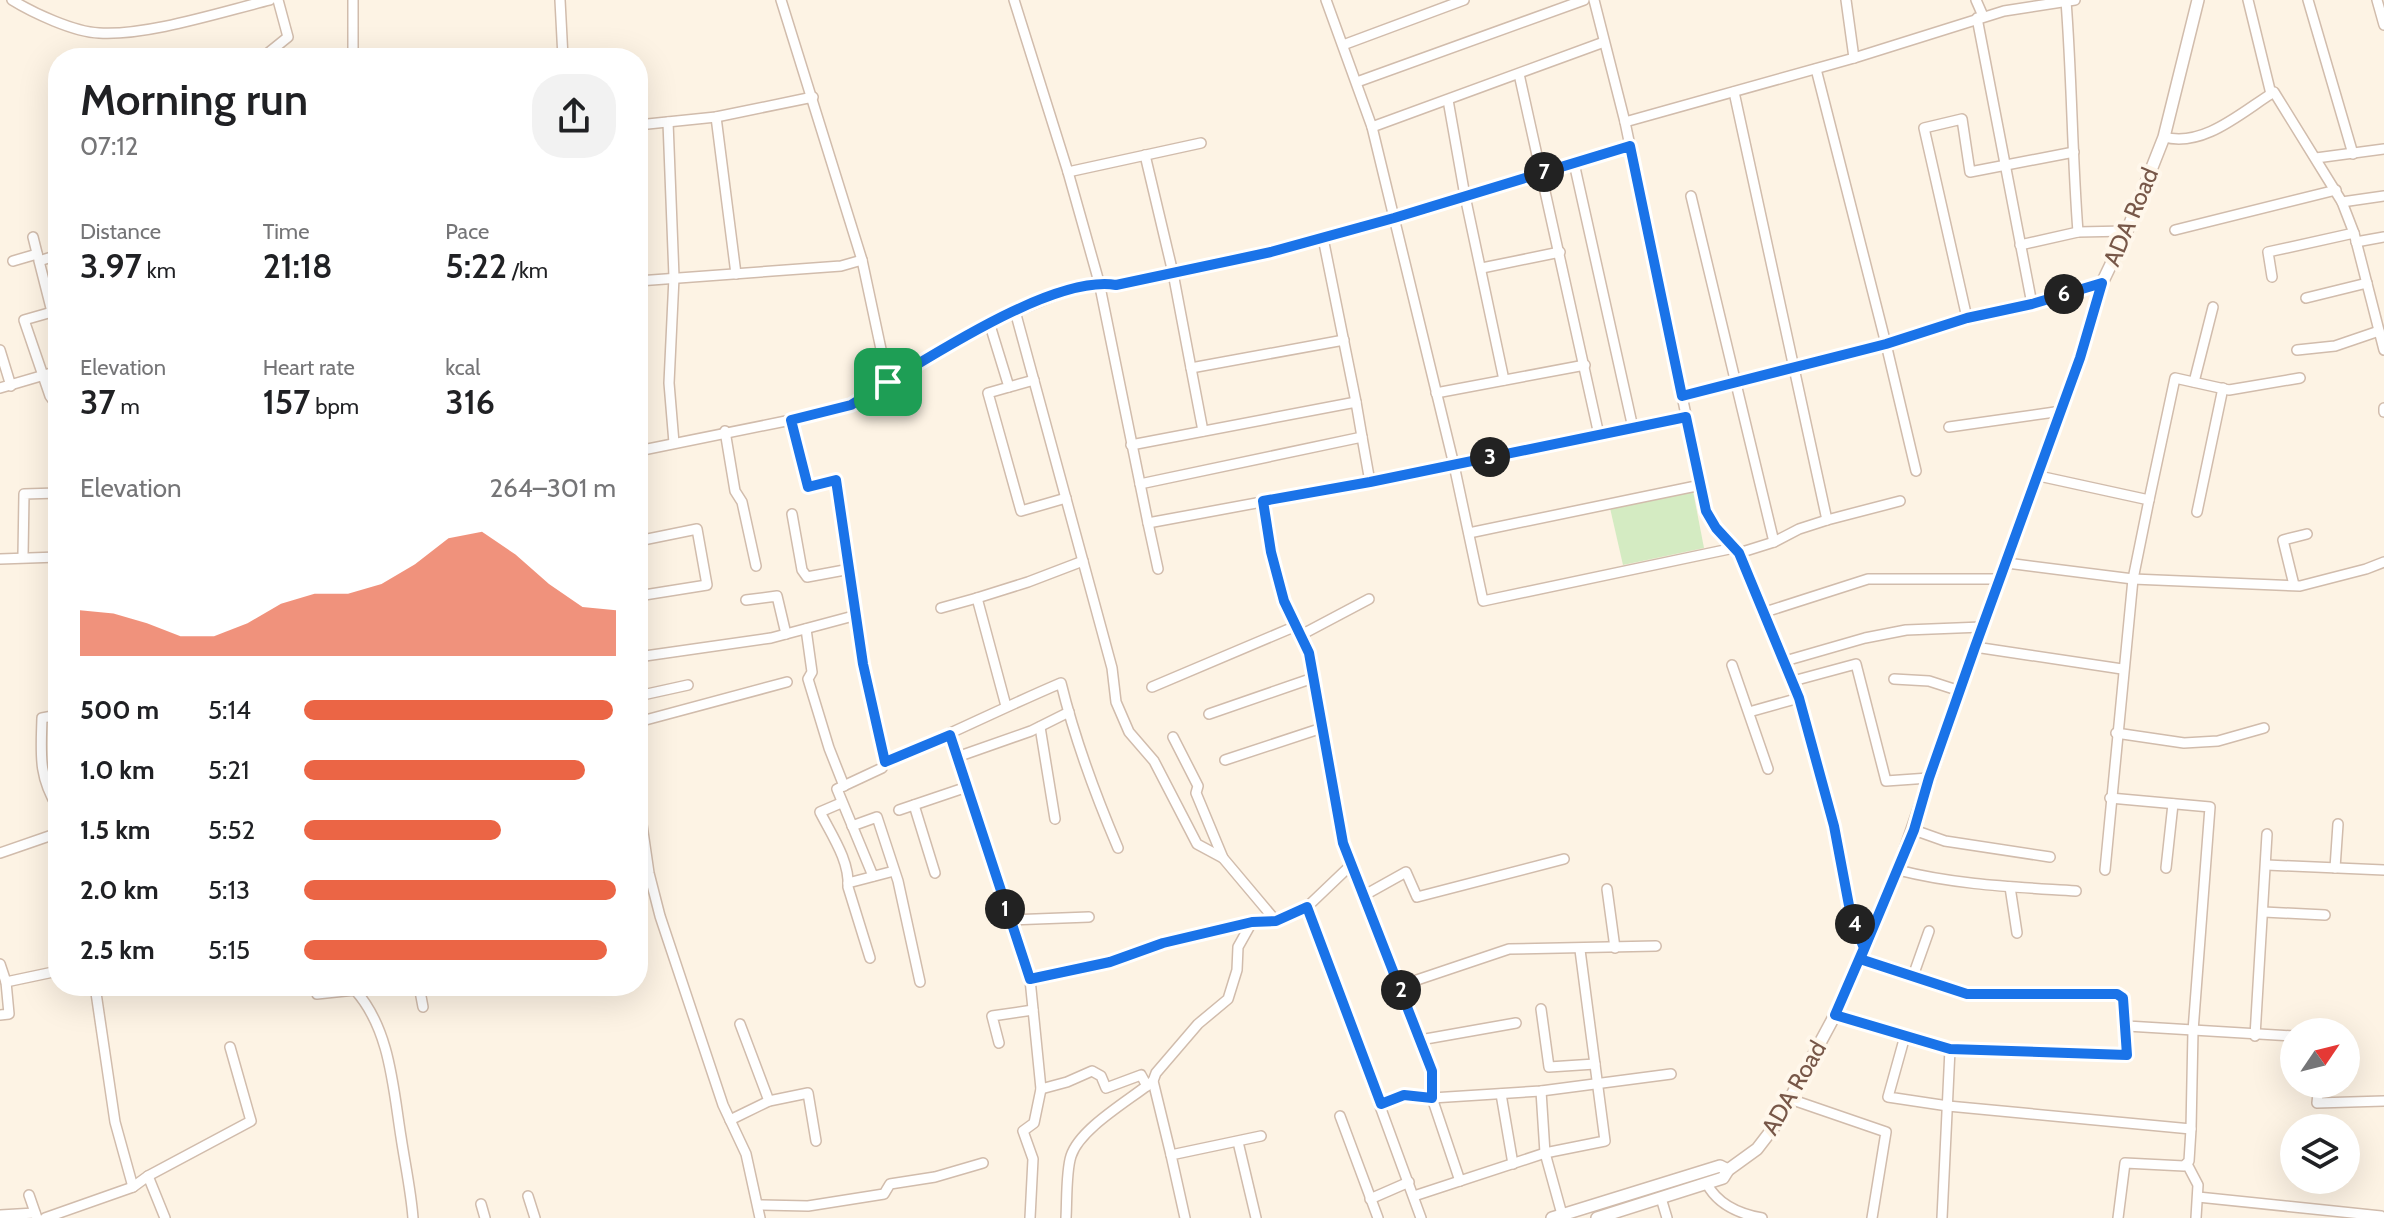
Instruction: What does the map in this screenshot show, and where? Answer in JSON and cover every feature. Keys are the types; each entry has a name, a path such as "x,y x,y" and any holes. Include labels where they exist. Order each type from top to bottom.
{"street":[{"path":"12,0 34,14 96,33 135,32 270,0"},
{"path":"274,48 288,37 278,0"},
{"path":"353,0 353,48"},
{"path":"560,0 562,48"},
{"path":"781,0 862,260 888,382"},
{"path":"1014,0 1099,282 1158,569"},
{"path":"1326,0 1372,127 1454,465 1483,601 1774,542 1799,529 1900,501"},
{"path":"1343,45 1464,0"},
{"path":"1357,82 1584,0"},
{"path":"1594,0 1625,122 1706,511 1716,528 1736,550 1793,681 1834,826 1851,916 1862,953 1913,976 1967,994 2117,994 2123,998 2127,1055 1950,1049 1835,1015"},
{"path":"1846,0 1854,58"},
{"path":"1976,0 2032,304"},
{"path":"1625,122 1854,58 2029,3 2074,0"},
{"name":"ADA Road","path":"1597,1218 1617,1215 1723,1178 1728,1170 1757,1149 1777,1123 1835,1015 1914,830 1982,627 2062,411 2102,283 2127,231 2164,137 2198,0"},
{"path":"2248,0 2271,94"},
{"path":"2308,0 2353,154"},
{"path":"2377,0 2384,25"},
{"path":"2066,1 2078,232"},
{"path":"1372,127 1604,42"},
{"path":"1816,69 1916,471"},
{"path":"1519,74 1599,435"},
{"path":"1734,92 1827,520"},
{"path":"2164,137 2175,140 2210,131 2274,92 2342,202 2355,237 2384,350"},
{"path":"648,124 716,117 813,97"},
{"path":"1448,100 1504,380"},
{"path":"716,117 736,274"},
{"path":"1967,318 1924,128 1962,119 1970,172 2074,152"},
{"path":"668,122 674,277 669,383 674,443"},
{"path":"1068,172 1201,143"},
{"path":"648,449 851,405 989,322 1059,294 1099,282 1116,285 1323,238 1630,146"},
{"path":"2316,158 2384,149"},
{"path":"1145,155 1173,273 1203,431"},
{"path":"1574,163 1633,428"},
{"path":"2175,230 2336,190"},
{"path":"1691,196 1774,542"},
{"path":"2342,202 2384,196"},
{"path":"2020,245 2078,232 2127,231"},
{"path":"33,237 48,289"},
{"path":"2272,277 2268,252 2355,237 2384,237"},
{"path":"1323,238 1370,482"},
{"path":"1482,268 1560,252"},
{"path":"13,261 48,256"},
{"path":"648,280 841,266 862,260"},
{"path":"1682,396 1886,344 1967,318 2032,304 2102,283"},
{"path":"2306,298 2367,283"},
{"path":"2194,382 2213,307"},
{"path":"1015,311 1112,668 1116,702 1129,732 1154,761 1197,844 1223,858"},
{"path":"48,313 24,320 48,390"},
{"path":"989,322 1009,387"},
{"path":"2297,350 2335,346 2379,331"},
{"path":"1191,368 1344,340"},
{"path":"0,350 5,387 48,374"},
{"path":"1436,393 1585,365"},
{"path":"2105,870 2133,579 2175,378 2229,390 2300,378"},
{"path":"1034,380 988,393 1021,511 1066,498"},
{"path":"2197,512 2223,388"},
{"path":"1131,445 1356,402"},
{"path":"1949,427 2062,411"},
{"path":"1148,523 1370,482 1686,417"},
{"path":"791,420 808,487 836,480 863,664 885,762 882,768 837,789 873,876"},
{"path":"725,431 735,491 742,502 756,566"},
{"path":"1140,484 1362,437"},
{"path":"2039,476 2149,500"},
{"path":"1469,533 1701,485"},
{"path":"23,556 24,494 48,493"},
{"path":"1263,501 1271,552 1284,601 1309,653 1343,843 1432,1071 1432,1098 1460,1181"},
{"path":"792,514 802,570 807,577 850,569"},
{"path":"648,539 697,529 707,585 648,594"},
{"path":"2294,585 2283,540 2307,534"},
{"path":"0,559 48,557"},
{"path":"941,608 1083,561"},
{"path":"2007,563 2133,579 2294,585 2384,562"},
{"path":"1762,613 1868,579 2000,579"},
{"path":"746,600 777,596 786,634"},
{"path":"977,598 1006,706"},
{"path":"1152,687 1299,631 1369,599"},
{"path":"648,655 786,634 857,615"},
{"path":"1785,661 1865,638 1906,630 1982,627"},
{"path":"806,629 812,672 808,679 844,786"},
{"path":"1975,647 2122,669"},
{"path":"1793,681 1856,664 1886,781 1929,778"},
{"path":"1732,665 1768,769"},
{"path":"1209,714 1313,678"},
{"path":"1894,679 1929,681 1960,691"},
{"path":"648,719 787,682"},
{"path":"885,762 1061,683 1086,772 1118,848"},
{"path":"648,694 688,685"},
{"path":"1749,712 1799,698"},
{"path":"957,757 1040,727 1069,712"},
{"path":"48,717 42,718 40,766 48,792"},
{"path":"1040,727 1055,819"},
{"path":"1225,760 1322,728"},
{"path":"2116,733 2184,743 2218,741 2264,728"},
{"path":"950,735 1030,979 1041,1089 1034,1123 1023,1131 1033,1159 1030,1218"},
{"path":"1173,737 1198,786 1196,793 1223,858 1276,921"},
{"path":"899,810 967,787"},
{"path":"2110,798 2210,807 2193,1031 2191,1129 2187,1164 2197,1180 2196,1218"},
{"path":"841,803 820,812 849,876 848,883 870,958"},
{"path":"2166,868 2173,804"},
{"path":"914,805 935,873"},
{"path":"852,826 877,817 894,871 920,982"},
{"path":"2335,868 2338,824"},
{"path":"1914,830 1945,841 2050,857"},
{"path":"2255,1036 2267,834"},
{"path":"0,853 48,836"},
{"path":"1363,896 1406,872 1417,897 1564,859"},
{"path":"1030,979 1110,962 1163,943 1252,922 1276,921 1307,907 1351,865"},
{"path":"2267,865 2384,870"},
{"path":"648,866 660,916 730,1120 746,1154 760,1218"},
{"path":"1898,870 1930,878 2076,891"},
{"path":"848,883 894,871"},
{"path":"2010,887 2017,933"},
{"path":"1607,889 1615,948"},
{"path":"1307,907 1421,1218"},
{"path":"2264,912 2325,915"},
{"path":"1009,920 1089,917"},
{"path":"1066,1218 1071,1156 1081,1138 1092,1126 1150,1084 1168,1057 1198,1024 1228,999 1237,970 1238,947 1252,922"},
{"path":"1913,976 1929,931"},
{"path":"1399,986 1509,949 1580,950 1656,946"},
{"path":"1414,1196 1545,1153 1605,1141 1580,950"},
{"path":"0,964 6,982 9,1014 0,1015"},
{"path":"6,982 48,973"},
{"path":"96,996 115,1122 133,1187"},
{"path":"361,996 376,1025 390,1067 413,1218"},
{"path":"421,996 423,1007"},
{"path":"1541,1009 1549,1067 1595,1064"},
{"path":"999,1043 992,1016 1033,1010"},
{"path":"1420,1040 1516,1023"},
{"path":"740,1024 769,1101"},
{"path":"2127,1026 2280,1036"},
{"path":"1905,1036 1888,1097 1948,1106 2191,1129"},
{"path":"45,1218 133,1187 251,1121 230,1047"},
{"path":"1942,1218 1950,1049"},
{"path":"1041,1089 1092,1071 1101,1076 1106,1088 1141,1075 1150,1084 1185,1218"},
{"path":"1381,1104 1404,1095 1432,1098 1541,1091 1671,1074"},
{"path":"1541,1091 1545,1153 1559,1217 1720,1166 1728,1170"},
{"path":"730,1120 769,1101 808,1093 816,1141"},
{"path":"1501,1094 1513,1164"},
{"path":"2318,1098 2317,1103 2384,1101"},
{"path":"1790,1099 1886,1132 1872,1218"},
{"path":"1340,1116 1378,1218"},
{"path":"1171,1155 1261,1136"},
{"path":"1238,1142 1256,1218"},
{"path":"759,1205 808,1206 884,1194 890,1184 935,1177 983,1163"},
{"path":"2118,1218 2125,1163 2187,1164"},
{"path":"148,1176 165,1218"},
{"path":"1370,1199 1409,1182"},
{"path":"1707,1184 1713,1197 1743,1214 1762,1218"},
{"path":"0,1215 36,1216 29,1195"},
{"path":"528,1196 535,1218"},
{"path":"2198,1197 2381,1216"},
{"path":"1661,1198 1667,1218"},
{"path":"481,1204 485,1218"}],"green space":[{"path":"1693,491 1704,548 1623,565 1610,508"}],"route":[{"path":"1630,146 1682,396 1886,344 1967,318 2032,304 2102,283 2080,358 1975,647 1914,830 1860,959 1967,994 2117,994 2123,998 2127,1055 1950,1049 1835,1015 1864,948 1851,916 1834,826 1799,698 1785,661 1739,553 1716,528 1706,511 1686,417 1263,501 1271,552 1284,601 1309,653 1343,843 1432,1071 1432,1098 1404,1095 1381,1104 1307,907 1276,921 1252,922 1163,943 1110,962 1030,979 950,735 885,762 863,664 836,480 808,487 791,420 851,405 888,382 989,322 1059,294 1099,282 1116,285 1271,252 1630,146"}]}
